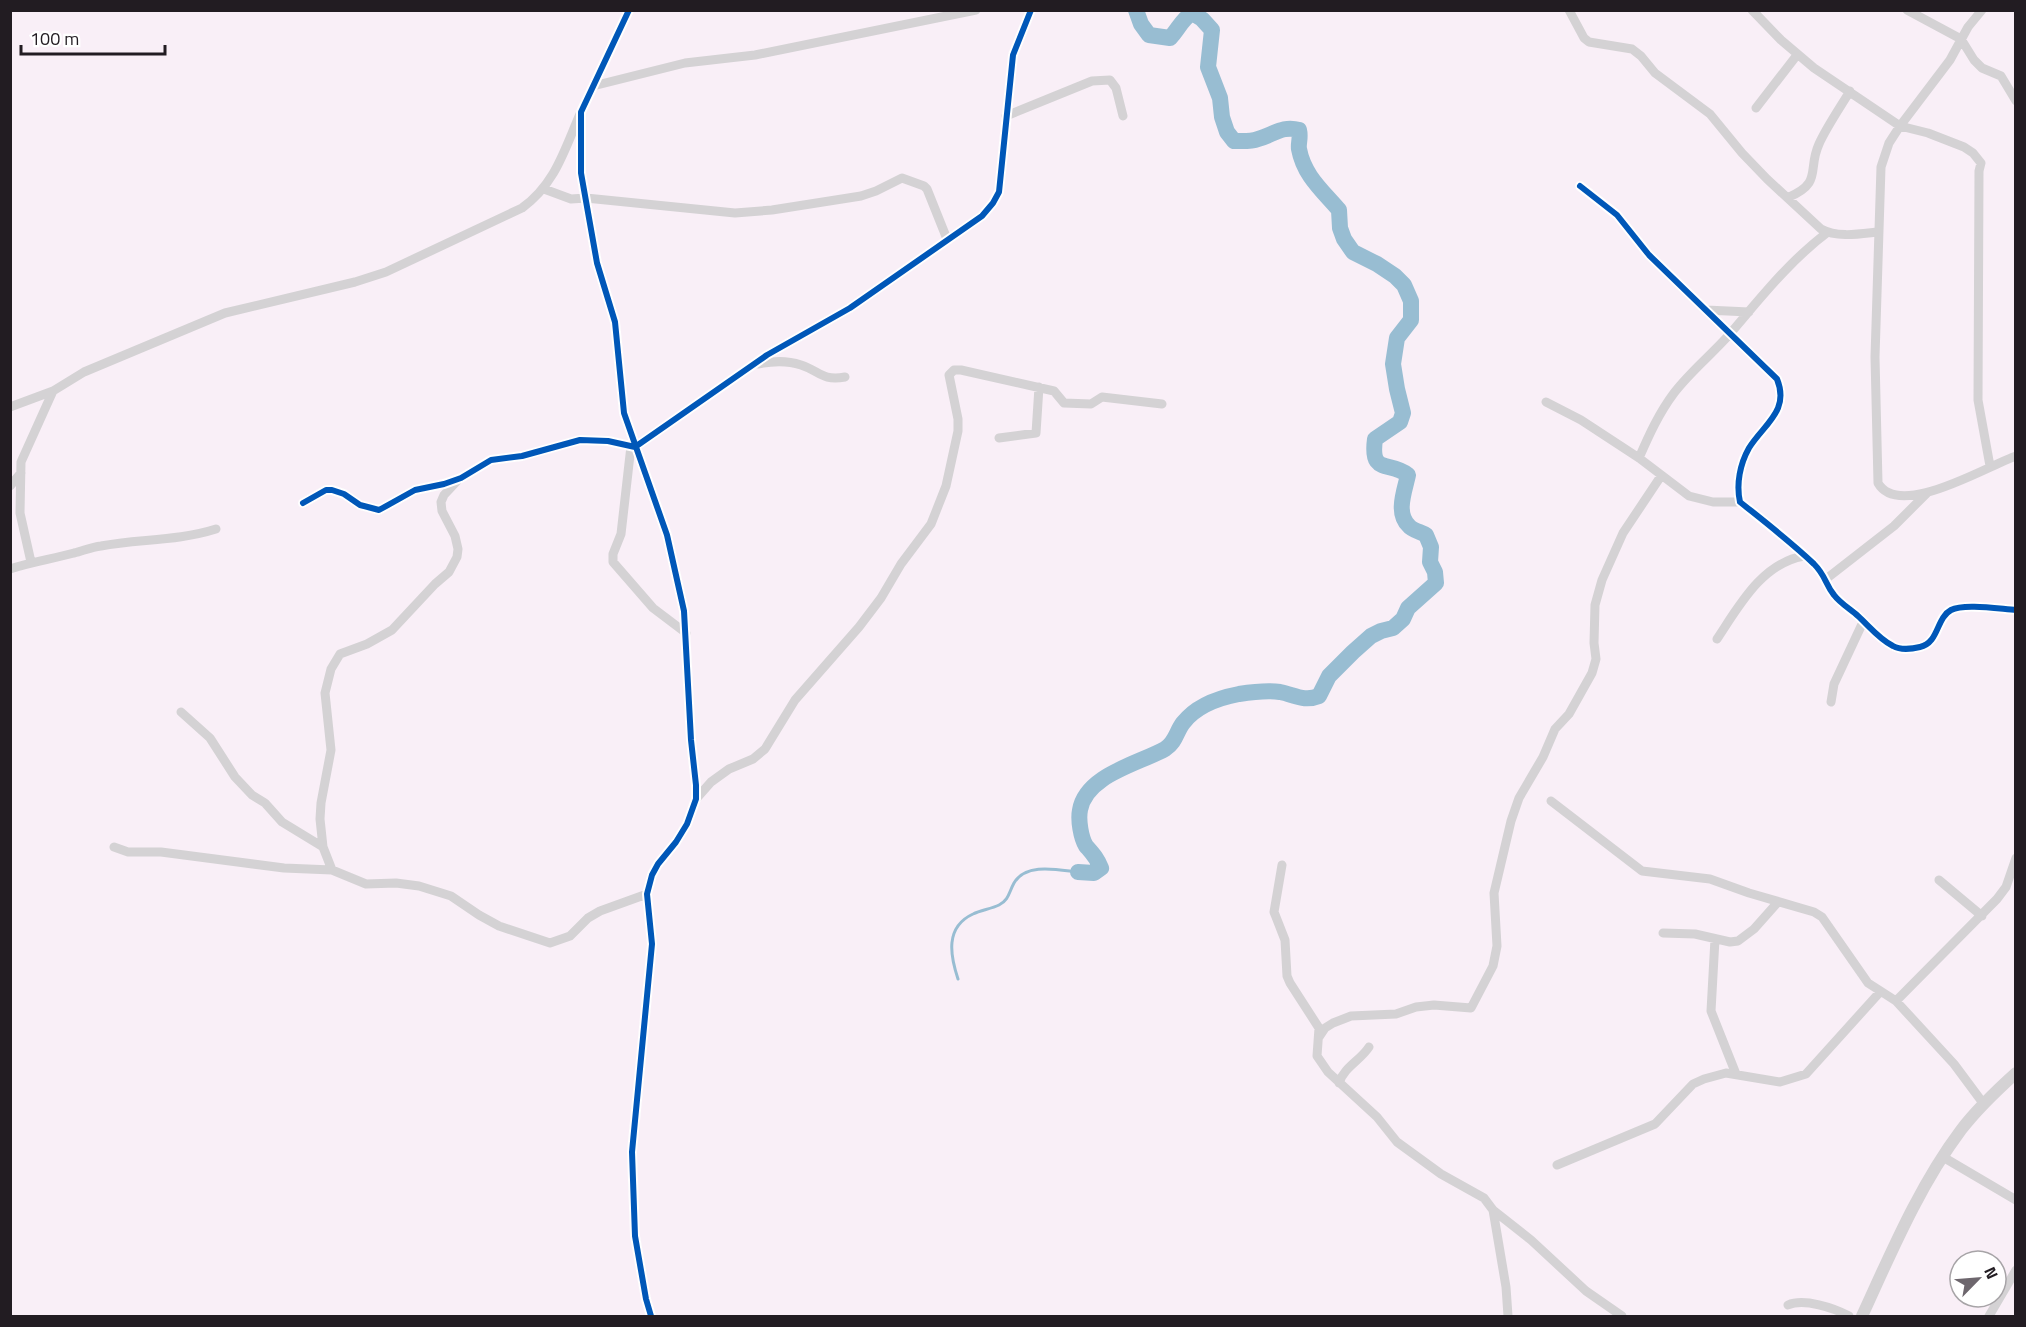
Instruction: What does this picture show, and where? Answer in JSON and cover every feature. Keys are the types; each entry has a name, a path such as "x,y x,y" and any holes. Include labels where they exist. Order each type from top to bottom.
{"street":[{"path":"10,407 53,391 84,372 225,313 355,282 386,272 522,208 544,189 557,168 629,10"},
{"path":"593,86 661,68 776,51 976,10"},
{"path":"1569,10 1588,42 1632,49 1655,73 1710,114 1767,180 1789,197 1813,223 1828,232 1848,234 1878,232"},
{"path":"1907,10 1961,39 1982,68 2001,76 2016,101"},
{"path":"1982,10 1968,27 1950,60 1900,126 1889,144 1881,167 1875,357 1878,483 1887,493 1913,496 1945,488 2016,456"},
{"path":"1754,11 1797,55 1900,126 1928,133 1964,147 1981,163 1977,281 1978,400 1990,466"},
{"path":"303,503 326,490 332,490 344,494 360,505 379,510 415,490 444,484 491,460 522,456 580,440 608,441 633,446 786,344 850,308 982,216 993,203 999,192 1012,55 1028,12"},
{"path":"1756,108 1797,55"},
{"path":"1006,116 1092,81 1106,79 1110,80 1116,88 1123,116"},
{"path":"1789,197 1805,189 1811,180 1818,145 1850,91"},
{"path":"581,112 581,173 597,263 615,322 624,413 633,446 667,535 684,611 696,799"},
{"path":"544,189 571,199 586,198 748,213 861,196 905,178 927,189 947,239"},
{"path":"1580,186 1617,216 1649,255 1777,379 1782,392 1780,405 1744,459 1738,483 1740,502"},
{"path":"1639,458 1660,415 1675,392 1730,334 1790,264 1805,249 1828,232"},
{"path":"1706,310 1749,312"},
{"path":"755,364 787,362 812,369 826,378 845,377"},
{"path":"651,1317 635,1236 632,1152 652,944 647,894 652,876 687,824 696,799 711,782 729,769 761,754 795,700 859,627 900,564 931,524 946,486 958,431 958,419 949,375 954,370 1056,392 1064,403 1091,404 1102,397 1162,404"},
{"path":"999,438 1036,433 1038,387"},
{"path":"31,562 21,519 21,462 53,391"},
{"path":"1546,402 1581,420 1695,498 1713,502 1740,502 1804,556 1826,579 1832,593 1894,647 1921,647 1931,642 1946,614 1958,607 2016,610"},
{"path":"633,446 621,534 613,554 613,562 653,608 686,633"},
{"path":"10,486 21,472"},
{"path":"1319,1037 1325,1028 1351,1016 1396,1014 1416,1007 1434,1005 1471,1008 1493,966 1497,946 1494,893 1511,821 1519,798 1543,757 1555,729 1569,714 1592,673 1596,659 1595,605 1602,580 1623,532 1661,476"},
{"path":"332,870 323,848 321,831 321,803 331,750 325,693 331,669 340,654 367,644 392,630 449,572 457,557 458,549 455,536 442,511 441,502 459,478"},
{"path":"1826,579 1894,526 1927,493"},
{"path":"10,569 99,546 176,539 216,529"},
{"path":"1717,639 1751,592 1772,569 1790,558 1804,556"},
{"path":"1831,702 1834,684 1863,622"},
{"path":"181,712 210,738 231,770 252,795 265,803 282,822 323,848"},
{"path":"1551,801 1642,870 1658,874 1710,879 1814,912 1822,917 1860,973 1880,992 1896,1001 1954,1064 1983,1103"},
{"path":"114,847 128,852 161,852 284,868 332,870 366,884 402,883 441,892 499,926 531,938 550,942 570,936 588,918 600,911 647,894"},
{"path":"1896,1001 1982,916 2013,876 2015,860"},
{"path":"1282,866 1274,912 1285,940 1287,976 1319,1028 1318,1060 1339,1083 1377,1117 1397,1142 1441,1174 1484,1198 1493,1210 1531,1240 1586,1291 1622,1317"},
{"path":"1939,880 1982,916"},
{"path":"1663,933 1695,934 1730,942 1738,941 1754,929 1778,902"},
{"path":"1715,939 1711,1011 1736,1074"},
{"path":"1557,1165 1655,1124 1693,1084 1715,1075 1736,1074 1780,1082 1806,1074 1880,992"},
{"path":"1339,1083 1346,1070 1360,1059 1369,1047"},
{"path":"1862,1317 1943,1157 1983,1103 2016,1073"},
{"path":"1943,1157 2016,1200"},
{"path":"1493,1210 1506,1287 1508,1317"},
{"path":"1989,1317 2015,1271"},
{"path":"1788,1305 1802,1302 1834,1310 1849,1317"}],"waterway":[{"path":"1078,872 1094,873 1101,868 1084,843 1079,819 1084,798 1102,779 1165,749 1188,717 1215,700 1264,691 1304,698 1319,696 1329,676 1353,652 1371,636 1393,628 1403,619 1408,608 1436,583 1435,572 1430,562 1431,547 1426,535 1410,527 1403,515 1402,501 1408,475 1378,463 1374,451 1375,439 1400,422 1403,413 1393,364 1397,338 1411,320 1411,301 1404,285 1377,264 1353,252 1344,239 1340,228 1339,210 1315,182 1301,159 1299,130 1283,130 1246,141 1234,141 1227,132 1222,117 1220,98 1208,67 1212,30 1202,19 1192,13 1185,18 1170,38 1149,35 1141,24 1136,10"},
{"path":"958,979 953,961 952,942 958,926 964,920 1002,903 1019,876 1026,872 1043,869 1078,872"}],"cycle path":[{"path":"629,10 581,112 581,173 597,263 615,322 624,413 667,535 684,611 691,740 696,785 696,799 687,824 658,864 652,875 647,894 652,944 632,1152 635,1236 651,1316"},
{"path":"303,503 326,490 332,490 344,494 360,505 379,510 415,490 461,478 491,460 522,456 580,440 608,441 635,447 767,355 850,308 982,216 993,203 999,192 1013,55 1031,10"},
{"path":"1580,186 1617,215 1649,255 1777,379 1780,390 1778,409 1755,439 1743,461 1739,481 1740,502 1814,564 1839,601 1883,640 1903,649 1917,648 1931,641 1942,619 1951,610 1973,607 2016,610"}]}
